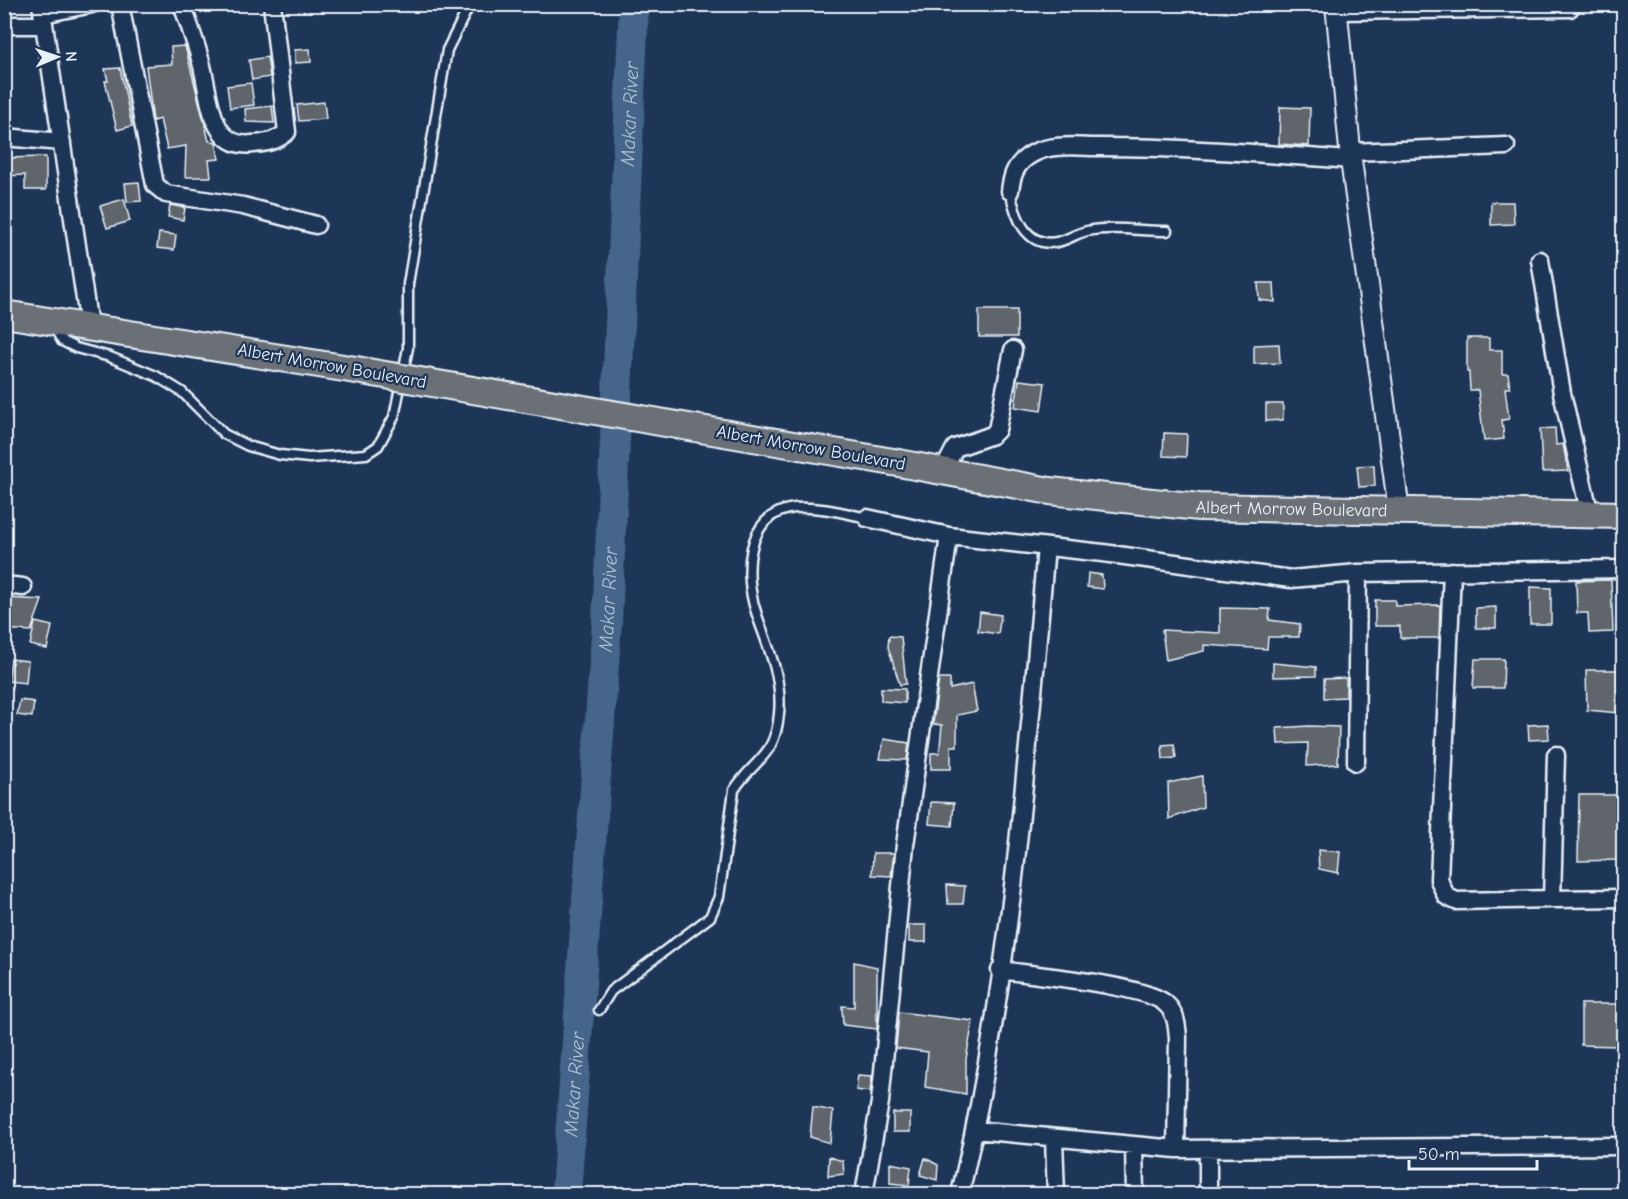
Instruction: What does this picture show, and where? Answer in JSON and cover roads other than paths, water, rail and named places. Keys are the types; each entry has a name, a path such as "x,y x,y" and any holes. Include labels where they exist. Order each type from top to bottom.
{"main road":[{"name":"Albert Morrow Boulevard","path":"4,314 356,370 1050,491 1199,507 1623,515"}],"street":[{"path":"4,22 8,25 43,14 92,4"},
{"path":"120,4 155,185 159,190 166,194 243,206 316,225"},
{"path":"182,4 202,65 213,117 219,131 231,142 242,146 270,142 287,132 272,4"},
{"path":"1399,510 1351,156 1337,8 1570,8"},
{"path":"43,14 89,326"},
{"path":"4,137 62,142"},
{"path":"1010,191 1012,174 1021,162 1033,153 1065,147 1351,156 1506,146"},
{"path":"1540,260 1562,393 1590,514"},
{"path":"943,471 955,448 992,435 998,430 1013,350"},
{"path":"867,518 949,536 1239,570 1291,579 1358,573 1623,569"},
{"path":"864,1194 880,1102 905,844 949,536"},
{"path":"960,1194 975,1130 1000,970 1024,784 1047,547"},
{"path":"1452,571 1439,880 1446,896 1456,901 1623,898"},
{"path":"1356,762 1358,573"},
{"path":"4,585 23,587"},
{"path":"1552,899 1556,755"},
{"path":"1000,970 1119,988 1155,997 1167,1005 1177,1020 1179,1038 1176,1149"},
{"path":"975,1130 1134,1147 1176,1149 1623,1146"},
{"path":"1054,1139 1056,1194"},
{"path":"1134,1147 1135,1194"},
{"path":"1208,1149 1208,1194"}],"lane":[{"path":"52,321 63,341 156,376 182,392 224,434 248,446 280,455 309,458 366,454 378,446 394,417 408,348 408,284 447,50 470,4"},
{"path":"1010,191 1015,213 1023,231 1037,241 1055,243 1086,231 1167,231"},
{"path":"599,1010 610,991 710,917 719,897 734,790 742,778 770,751 776,732 780,690 774,658 755,610 749,579 748,558 756,533 775,513 793,508 813,508 867,518"}],"waterway":[{"name":"Makar River","path":"566,1194 607,622 634,4"}]}
